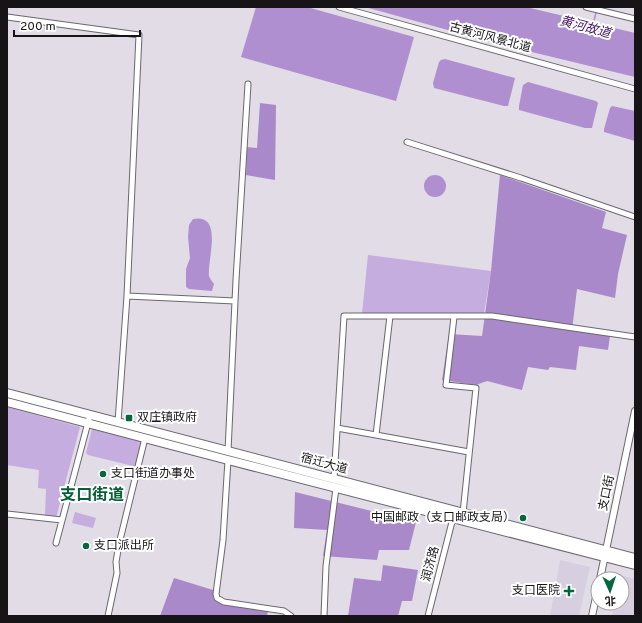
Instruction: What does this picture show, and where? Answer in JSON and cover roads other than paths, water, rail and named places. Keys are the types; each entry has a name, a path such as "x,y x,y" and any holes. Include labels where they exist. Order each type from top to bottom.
{"main road":[{"name":"宿迁大道","path":"7,393 145,438 334,479 463,513 606,554 635,564"},
{"name":"宿迁大道","path":"7,402 89,419 118,422 336,488 453,518 606,554 635,558"}],"street":[{"name":"古黄河风景北道","path":"339,7 635,89"},
{"path":"586,7 635,20"},
{"path":"7,17 139,35 127,296 118,422"},
{"path":"248,84 223,540 216,594 217,598 224,602 284,611 288,612 290,616"},
{"path":"407,142 521,178 635,217"},
{"path":"127,296 235,301"},
{"path":"334,479 344,316 492,316 635,337"},
{"path":"376,434 390,316"},
{"path":"454,317 446,385 476,388 463,513"},
{"name":"支口街","path":"602,571 635,411"},
{"path":"56,543 89,419"},
{"path":"337,428 469,452"},
{"path":"108,616 117,573 116,562 119,544 145,438"},
{"path":"324,616 326,566 336,488"},
{"path":"7,514 62,520"},
{"name":"润济路","path":"428,616 453,518"}],"water":[{"path":"256,7 307,7 414,37 396,101 241,57"},
{"name":"黄河故道","path":"365,7 526,7 635,33 635,77 491,42"},
{"path":"445,59 515,78 508,106 434,88 433,83 439,62"},
{"path":"528,82 596,101 598,103 592,128 585,128 519,110 523,85"},
{"path":"612,106 635,111 635,141 604,132 610,108"},
{"path":"435,175 443,178 446,186 443,194 435,197 427,194 424,186 427,178"},
{"path":"193,219 203,219 208,223 211,230 212,239 209,276 214,284 212,291 189,289 186,287 186,269 190,258 188,237 189,225"}],"waterway":[{"name":"黄河故道","path":"593,24 596,13"}],"place":[{"name":"双庄镇政府","path":"129,418"},
{"name":"支口街道办事处","path":"103,474"},
{"name":"中国邮政（支口邮政支局）","path":"523,518"},
{"name":"支口派出所","path":"86,546"},
{"name":"支口医院","path":"569,591"}],"district":[{"name":"支口街道","path":"92,496"}]}
